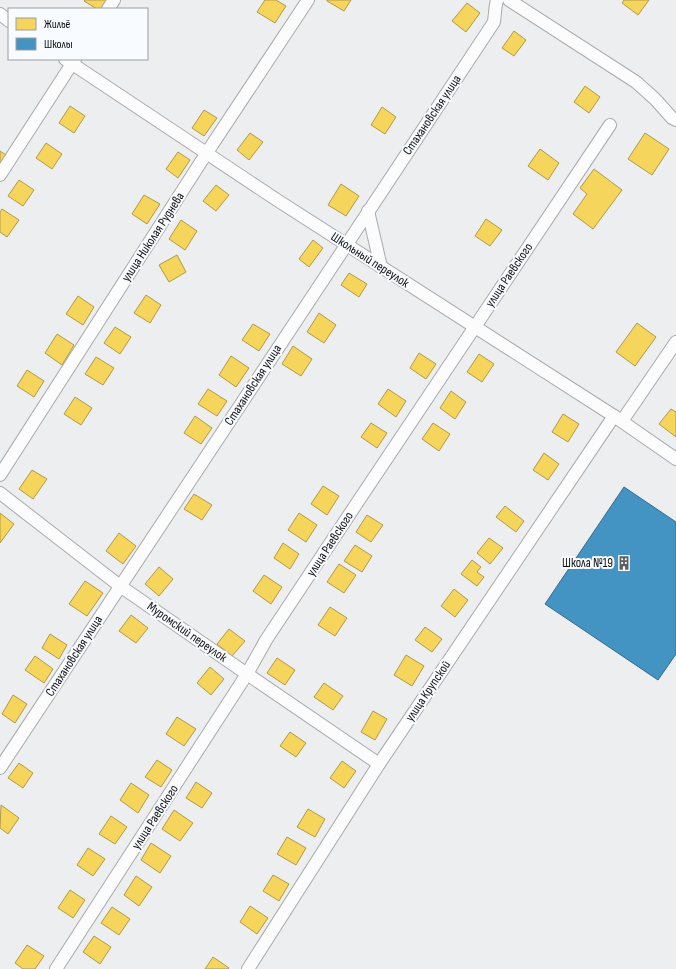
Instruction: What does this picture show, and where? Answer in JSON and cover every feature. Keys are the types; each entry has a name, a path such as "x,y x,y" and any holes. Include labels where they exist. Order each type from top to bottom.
{"street":[{"name":"улица Николая Руднева","path":"0,475 206,154 308,0"},
{"name":"Стахановская улица","path":"0,768 494,22 496,0"},
{"path":"509,0 636,82 655,99 672,118 676,120"},
{"path":"0,14 8,20"},
{"name":"Школьный переулок","path":"71,61 206,154 618,419 676,459"},
{"path":"0,175 71,61"},
{"name":"улица Раевского","path":"56,969 247,674 266,640 610,125"},
{"path":"368,211 381,267"},
{"name":"улица Крупской","path":"248,969 379,764 618,419 676,342"},
{"name":"Муромский переулок","path":"0,493 120,586 379,764"}],"building: Жильё":[{"path":"110,0 106,8 95,8 84,1"},
{"path":"265,0 276,0 286,6 275,23 257,12"},
{"path":"327,0 351,0 344,11"},
{"path":"624,0 649,0 638,15 622,3"},
{"path":"467,3 480,13 466,32 452,21"},
{"path":"514,31 526,40 514,56 502,48"},
{"path":"585,86 600,97 589,113 574,102"},
{"path":"70,106 85,116 74,133 59,123"},
{"path":"382,107 396,117 385,134 371,125"},
{"path":"204,110 217,118 204,136 192,128"},
{"path":"250,133 263,142 249,160 237,150"},
{"path":"645,133 669,149 652,175 628,159"},
{"path":"46,143 62,154 52,169 36,158"},
{"path":"540,149 559,163 548,180 528,166"},
{"path":"0,151 9,157 0,170"},
{"path":"178,152 190,160 178,178 166,169"},
{"path":"594,169 622,190 593,229 573,214 587,194 580,188"},
{"path":"19,180 34,190 23,206 8,196"},
{"path":"341,184 359,196 346,216 328,205"},
{"path":"216,185 229,195 216,211 203,201"},
{"path":"144,195 160,204 147,224 132,214"},
{"path":"2,209 19,220 7,237 0,232 0,212"},
{"path":"486,219 502,230 490,246 475,236"},
{"path":"181,220 197,231 185,250 169,239"},
{"path":"313,240 323,248 309,267 299,259"},
{"path":"177,255 186,272 169,282 159,265"},
{"path":"349,273 367,284 359,297 341,285"},
{"path":"146,295 161,305 150,323 134,313"},
{"path":"78,296 94,307 83,325 66,314"},
{"path":"319,313 336,325 324,343 307,332"},
{"path":"637,323 656,337 635,366 616,352"},
{"path":"253,324 270,334 259,351 242,340"},
{"path":"115,327 131,337 120,354 104,343"},
{"path":"57,334 74,345 62,365 45,353"},
{"path":"293,346 312,359 301,376 282,364"},
{"path":"419,353 436,364 426,379 410,368"},
{"path":"479,354 494,364 482,382 467,372"},
{"path":"231,356 249,368 236,387 219,375"},
{"path":"96,357 114,368 103,385 85,374"},
{"path":"27,370 44,381 34,397 17,386"},
{"path":"208,389 227,401 217,416 198,404"},
{"path":"388,389 406,401 396,417 378,404"},
{"path":"451,391 466,402 455,419 440,408"},
{"path":"75,397 92,408 81,425 64,414"},
{"path":"671,409 676,412 676,437 659,424"},
{"path":"563,414 579,424 568,442 552,432"},
{"path":"195,416 212,428 201,444 184,433"},
{"path":"371,423 387,433 377,448 361,437"},
{"path":"433,423 450,434 439,451 422,439"},
{"path":"544,453 559,464 548,480 533,470"},
{"path":"32,470 47,479 33,499 19,489"},
{"path":"323,486 339,496 327,515 311,504"},
{"path":"194,494 212,505 202,520 184,509"},
{"path":"505,506 524,521 516,532 496,517"},
{"path":"0,513 14,524 0,543"},
{"path":"299,513 317,525 306,542 288,530"},
{"path":"367,515 383,525 371,542 356,532"},
{"path":"119,533 136,546 123,564 106,551"},
{"path":"489,538 503,548 490,564 477,553"},
{"path":"283,543 299,554 290,569 274,558"},
{"path":"355,545 372,556 362,572 344,561"},
{"path":"472,560 481,567 477,572 484,577 477,586 461,574"},
{"path":"339,564 356,575 344,593 327,582"},
{"path":"159,567 173,579 159,596 145,584"},
{"path":"264,575 282,587 271,604 253,591"},
{"path":"85,581 103,593 87,616 69,604"},
{"path":"454,589 468,600 455,617 441,606"},
{"path":"330,607 347,618 335,636 318,625"},
{"path":"131,615 148,628 136,643 119,631"},
{"path":"425,627 442,639 432,652 415,640"},
{"path":"229,629 245,641 232,656 217,644"},
{"path":"50,634 67,645 59,659 42,648"},
{"path":"406,655 424,666 412,686 394,675"},
{"path":"35,656 53,669 44,683 25,670"},
{"path":"277,658 295,670 285,685 267,673"},
{"path":"210,667 224,679 211,695 197,683"},
{"path":"324,683 343,696 333,710 314,697"},
{"path":"13,695 27,704 15,723 2,714"},
{"path":"373,711 387,719 375,740 361,732"},
{"path":"177,717 196,729 184,746 166,734"},
{"path":"290,732 306,743 296,757 280,746"},
{"path":"157,760 172,770 161,787 145,777"},
{"path":"342,761 356,771 344,788 330,778"},
{"path":"19,763 33,773 23,788 8,778"},
{"path":"196,782 212,793 202,808 186,798"},
{"path":"131,783 149,795 138,813 120,800"},
{"path":"1,805 19,818 8,834 0,828"},
{"path":"308,809 325,819 315,837 297,827"},
{"path":"174,810 193,823 180,841 162,829"},
{"path":"111,816 127,827 115,844 99,834"},
{"path":"287,837 306,848 296,865 277,854"},
{"path":"151,843 171,856 160,873 141,860"},
{"path":"88,848 105,859 93,876 77,865"},
{"path":"273,875 289,884 279,901 263,891"},
{"path":"136,876 152,887 139,906 124,895"},
{"path":"70,890 85,900 73,918 58,908"},
{"path":"250,906 268,918 257,934 240,922"},
{"path":"112,907 130,919 119,935 101,923"},
{"path":"94,936 111,947 100,964 83,952"},
{"path":"27,945 44,956 35,969 23,969 15,963"},
{"path":"213,957 229,968 205,969"}],"building: Школы":[{"name":"Школа №19","path":"624,487 676,522 676,654 658,680 545,604"}],"place":[{"name":"Школа №19","path":"624,563"}]}
